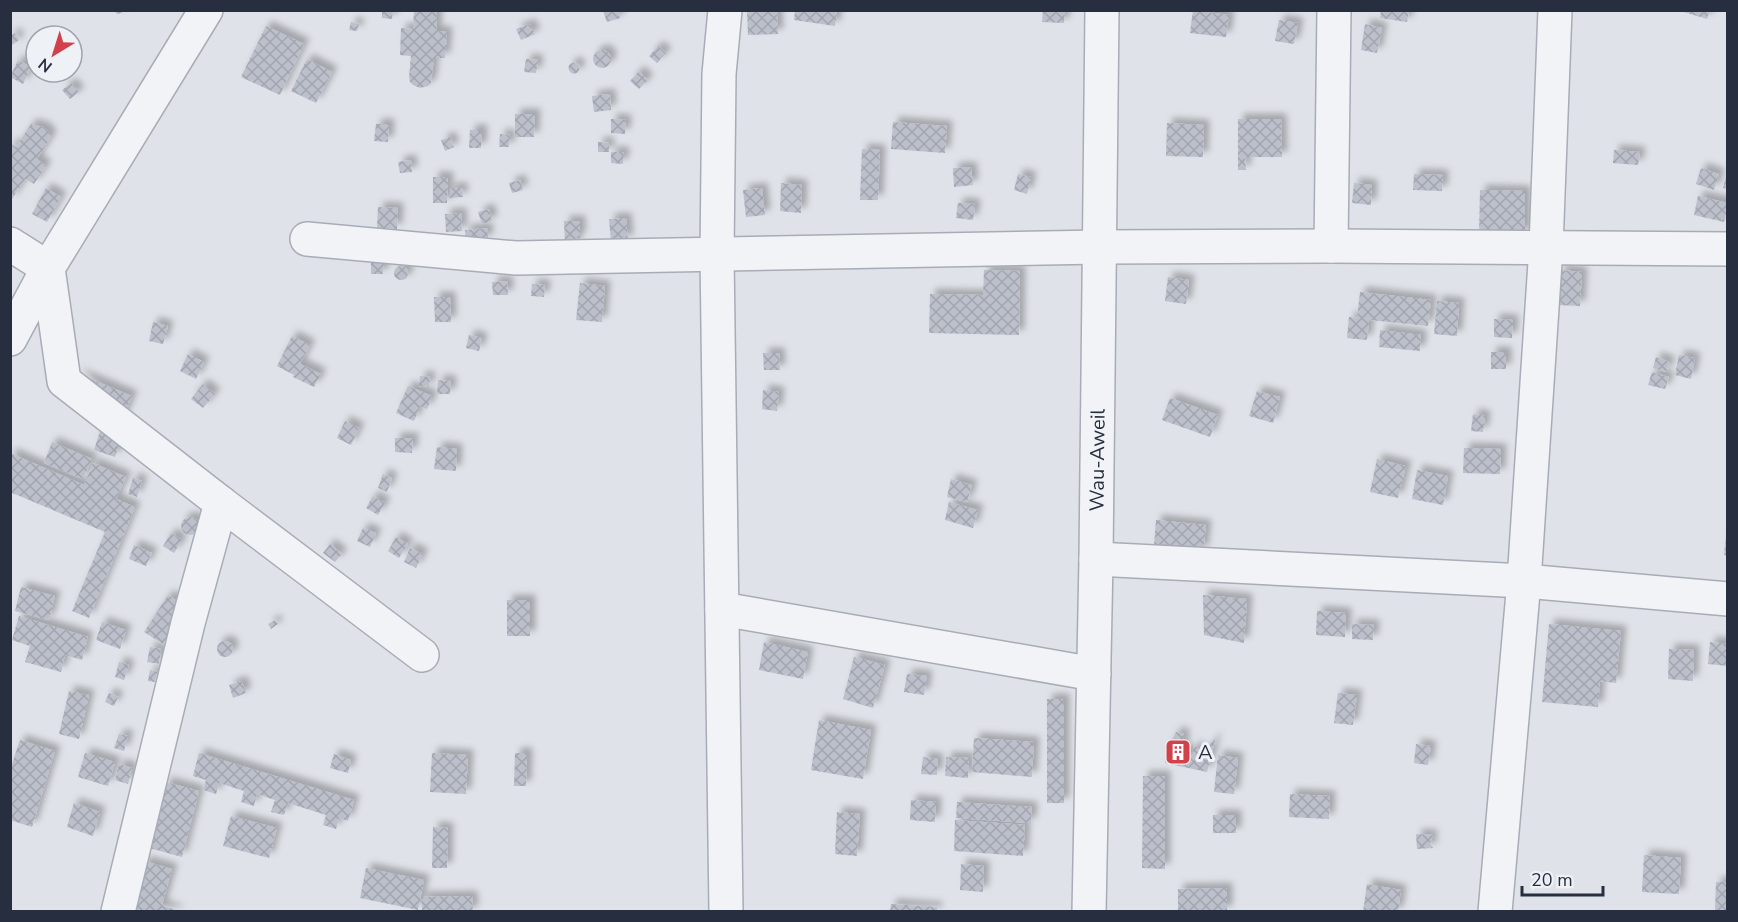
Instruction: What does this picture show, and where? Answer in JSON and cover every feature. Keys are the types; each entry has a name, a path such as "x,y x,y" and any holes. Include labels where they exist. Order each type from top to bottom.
{"street":[{"path":"10,339 48,268 206,10"},
{"path":"725,10 719,74 717,255 726,912"},
{"name":"Wau-Aweil","path":"1089,912 1096,559 1102,10"},
{"path":"1331,246 1334,10"},
{"path":"1495,912 1524,581 1546,248 1555,10"},
{"path":"307,238 516,258 1100,247 1728,249"},
{"path":"10,244 48,268 64,381 422,655"},
{"path":"118,912 188,623 221,503"},
{"path":"1096,559 1524,581 1728,599"},
{"path":"722,609 1094,674"}],"building":[{"path":"111,10 127,10 118,14"},
{"path":"382,10 393,10 392,19 382,18"},
{"path":"414,10 437,10 436,31 447,32 445,58 434,58 431,83 420,88 410,82 411,56 400,55 401,28 413,29"},
{"path":"618,10 620,18 607,22 603,11"},
{"path":"795,10 837,10 835,26 794,20"},
{"path":"1043,10 1065,10 1064,23 1042,22"},
{"path":"1193,10 1229,15 1226,37 1190,33"},
{"path":"1381,10 1409,10 1407,22 1380,18"},
{"path":"1677,10 1710,10 1707,19"},
{"path":"777,11 778,34 748,35 747,12"},
{"path":"1279,20 1298,23 1294,44 1275,41"},
{"path":"351,22 359,24 357,31 349,30"},
{"path":"530,24 535,34 521,40 516,29"},
{"path":"1365,24 1382,28 1377,53 1361,50"},
{"path":"266,26 304,44 280,95 241,77"},
{"path":"15,33 19,40 12,45 10,36"},
{"path":"658,46 666,53 657,63 649,56"},
{"path":"602,50 608,53 611,59 608,65 602,68 596,65 593,59 596,53"},
{"path":"307,59 332,72 316,103 291,91"},
{"path":"526,59 538,60 536,73 524,72"},
{"path":"18,60 24,63 23,84 10,77"},
{"path":"574,62 580,68 574,74 568,68"},
{"path":"639,71 648,80 639,89 630,81"},
{"path":"72,84 79,92 70,99 62,90"},
{"path":"610,94 611,110 594,112 592,96"},
{"path":"515,114 535,114 534,137 515,137"},
{"path":"611,119 626,120 625,134 611,133"},
{"path":"1238,119 1281,119 1282,157 1245,157 1246,170 1238,170"},
{"path":"893,122 947,126 945,153 891,149"},
{"path":"1167,123 1204,125 1203,157 1166,156"},
{"path":"31,124 43,127 51,137 37,159 46,166 34,184 25,179 10,202 10,143 16,147"},
{"path":"376,124 389,124 388,142 374,141"},
{"path":"470,130 482,130 481,148 469,148"},
{"path":"500,134 510,135 509,147 499,147"},
{"path":"450,137 454,147 445,151 441,140"},
{"path":"598,142 609,143 609,152 598,152"},
{"path":"862,149 880,150 878,200 860,200"},
{"path":"1614,150 1640,152 1638,165 1613,163"},
{"path":"611,152 624,152 623,164 611,163"},
{"path":"411,160 412,172 400,173 398,162"},
{"path":"971,167 973,185 954,187 953,168"},
{"path":"1701,168 1719,174 1714,190 1696,184"},
{"path":"1728,173 1728,189 1723,188"},
{"path":"1018,174 1031,177 1027,194 1014,190"},
{"path":"1414,174 1443,175 1442,191 1413,190"},
{"path":"433,177 448,177 447,203 433,203"},
{"path":"520,180 523,190 512,193 509,183"},
{"path":"781,183 802,185 801,213 780,211"},
{"path":"1354,183 1372,185 1371,205 1352,203"},
{"path":"46,188 61,197 47,222 32,214"},
{"path":"450,188 462,188 463,197 450,198"},
{"path":"762,188 765,215 746,217 743,190"},
{"path":"1480,190 1525,191 1525,234 1479,234"},
{"path":"1698,196 1728,203 1724,222 1694,215"},
{"path":"958,203 975,204 973,220 956,218"},
{"path":"378,207 398,208 397,229 377,228"},
{"path":"489,209 492,221 482,224 478,212"},
{"path":"461,213 462,231 446,232 445,214"},
{"path":"626,218 628,240 611,241 609,219"},
{"path":"564,221 580,221 580,238 576,238 576,245 565,245"},
{"path":"487,228 488,239 466,242 465,230"},
{"path":"371,262 384,263 383,274 371,274"},
{"path":"398,266 404,266 408,273 404,280 398,280 394,276 394,270"},
{"path":"984,270 1020,271 1019,335 929,333 930,294 983,295"},
{"path":"1560,270 1582,272 1580,306 1558,305"},
{"path":"1168,277 1189,280 1186,304 1165,301"},
{"path":"507,281 508,295 493,295 492,282"},
{"path":"580,283 605,286 602,322 576,320"},
{"path":"532,284 545,285 544,297 531,296"},
{"path":"1360,292 1431,300 1428,326 1369,320 1367,340 1347,338 1349,317 1357,318"},
{"path":"434,297 450,297 451,322 435,322"},
{"path":"1437,301 1459,303 1457,336 1434,334"},
{"path":"1494,319 1513,320 1512,338 1494,337"},
{"path":"153,322 168,326 163,344 149,341"},
{"path":"1380,330 1421,335 1420,351 1379,347"},
{"path":"469,335 482,338 479,351 466,348"},
{"path":"292,336 310,345 300,364 321,374 314,387 277,366"},
{"path":"1491,352 1506,352 1506,369 1491,369"},
{"path":"763,353 779,353 780,370 764,370"},
{"path":"188,354 204,362 196,379 180,371"},
{"path":"1679,355 1695,358 1691,379 1675,375"},
{"path":"1656,357 1670,362 1666,372 1653,368"},
{"path":"1652,372 1669,377 1665,389 1648,385"},
{"path":"76,373 132,396 122,420"},
{"path":"420,376 430,377 429,387 419,386"},
{"path":"438,380 451,381 450,394 437,394"},
{"path":"203,384 215,394 203,408 191,399"},
{"path":"408,386 432,396 427,409 420,407 414,421 396,413"},
{"path":"763,390 779,392 777,411 762,409"},
{"path":"1257,391 1280,397 1273,423 1249,416"},
{"path":"1170,398 1218,415 1210,437 1162,420"},
{"path":"1473,414 1485,416 1483,432 1471,431"},
{"path":"104,419 126,427 115,457 94,450"},
{"path":"345,421 359,428 351,445 337,438"},
{"path":"395,438 413,438 412,453 395,452"},
{"path":"52,442 92,459 83,479 44,463"},
{"path":"437,447 457,449 456,471 434,469"},
{"path":"1464,448 1501,449 1500,474 1463,473"},
{"path":"10,453 84,485 93,463 126,477 116,499 135,507 89,618 72,611 105,532 10,492"},
{"path":"1377,459 1406,466 1398,498 1370,492"},
{"path":"1417,470 1448,476 1443,505 1412,499"},
{"path":"383,474 392,478 387,492 378,488"},
{"path":"133,478 142,481 137,497 128,494"},
{"path":"951,479 972,485 967,502 947,497"},
{"path":"373,496 385,503 378,515 366,508"},
{"path":"949,502 978,510 973,528 945,520"},
{"path":"190,517 198,522 199,526 194,534 190,535 182,530 181,526 186,518"},
{"path":"1156,520 1206,525 1203,551 1154,546"},
{"path":"363,528 376,533 370,547 357,541"},
{"path":"171,533 182,540 174,553 163,546"},
{"path":"396,537 408,544 399,558 388,551"},
{"path":"1726,537 1728,537 1728,556 1724,555"},
{"path":"330,544 342,554 335,562 323,553"},
{"path":"134,545 152,553 146,566 129,559"},
{"path":"410,548 423,554 416,568 404,562"},
{"path":"21,587 55,596 49,620 15,611"},
{"path":"168,595 187,607 163,644 144,632"},
{"path":"1203,595 1247,599 1244,643 1204,635"},
{"path":"507,600 530,600 530,636 507,636"},
{"path":"1317,611 1346,613 1345,637 1316,635"},
{"path":"19,616 88,637 82,660 65,655 61,672 25,662 30,646 12,640"},
{"path":"275,620 278,624 271,629 268,624"},
{"path":"102,622 126,630 120,649 96,640"},
{"path":"1352,624 1374,625 1373,640 1352,639"},
{"path":"1549,624 1621,631 1616,683 1600,681 1598,707 1542,702"},
{"path":"225,641 233,649 225,657 217,649"},
{"path":"764,642 808,652 803,679 759,670"},
{"path":"1710,642 1728,644 1728,666 1708,664"},
{"path":"150,647 161,649 159,664 147,662"},
{"path":"1669,649 1694,650 1693,681 1668,679"},
{"path":"854,657 885,665 873,708 843,699"},
{"path":"119,662 129,665 124,680 115,677"},
{"path":"150,670 157,672 155,682 148,681"},
{"path":"907,674 927,676 924,695 904,692"},
{"path":"242,681 246,693 233,698 229,685"},
{"path":"69,691 89,695 79,739 59,734"},
{"path":"109,693 118,697 114,706 105,702"},
{"path":"1338,693 1357,695 1353,725 1334,723"},
{"path":"1047,699 1064,699 1064,803 1047,803"},
{"path":"819,720 871,730 863,779 811,770"},
{"name":"A","path":"1176,732 1184,734 1183,749 1192,753 1195,745 1200,751 1206,751 1216,736 1207,772 1165,763 1167,750"},
{"path":"119,734 128,736 124,751 114,748"},
{"path":"974,738 1034,742 1032,777 972,772"},
{"path":"20,740 55,751 32,827 10,820 10,770"},
{"path":"1416,744 1431,746 1428,765 1414,763"},
{"path":"85,753 115,762 108,786 78,777"},
{"path":"199,753 354,800 348,821 339,818 336,829 323,825 326,815 288,803 284,815 271,812 275,800 257,794 254,806 241,802 244,791 219,783 216,794 203,790 206,780 193,776"},
{"path":"432,753 468,755 466,794 430,792"},
{"path":"515,753 527,753 526,786 514,786"},
{"path":"334,754 351,760 348,773 330,768"},
{"path":"1218,755 1238,758 1234,794 1214,792"},
{"path":"923,757 938,759 937,775 921,774"},
{"path":"946,757 969,758 968,778 945,776"},
{"path":"119,764 132,768 128,784 115,780"},
{"path":"1143,776 1165,776 1165,869 1142,868"},
{"path":"166,782 199,791 182,857 149,848"},
{"path":"1290,794 1330,796 1329,819 1289,817"},
{"path":"911,800 936,802 935,822 910,820"},
{"path":"957,802 1032,807 1031,823 956,818"},
{"path":"74,803 100,812 93,836 67,827"},
{"path":"837,812 860,814 857,856 835,854"},
{"path":"1213,815 1236,815 1236,833 1213,833"},
{"path":"231,816 277,828 269,858 223,846"},
{"path":"955,820 1025,825 1023,856 954,851"},
{"path":"433,827 448,828 447,868 432,868"},
{"path":"1416,834 1433,835 1430,843 1433,848 1417,849"},
{"path":"1644,855 1681,858 1679,894 1642,892"},
{"path":"144,861 172,869 162,905 181,912 129,912"},
{"path":"961,864 984,866 983,892 960,890"},
{"path":"366,868 424,880 418,910 360,898"},
{"path":"1716,882 1728,882 1728,910 1715,910"},
{"path":"1367,884 1401,890 1398,912 1363,912"},
{"path":"1227,888 1227,911 1178,912 1178,889"},
{"path":"472,896 473,912 422,912 422,897"},
{"path":"891,904 937,907 937,912 890,912"}],"place":[{"name":"A","path":"1178,752"}]}
